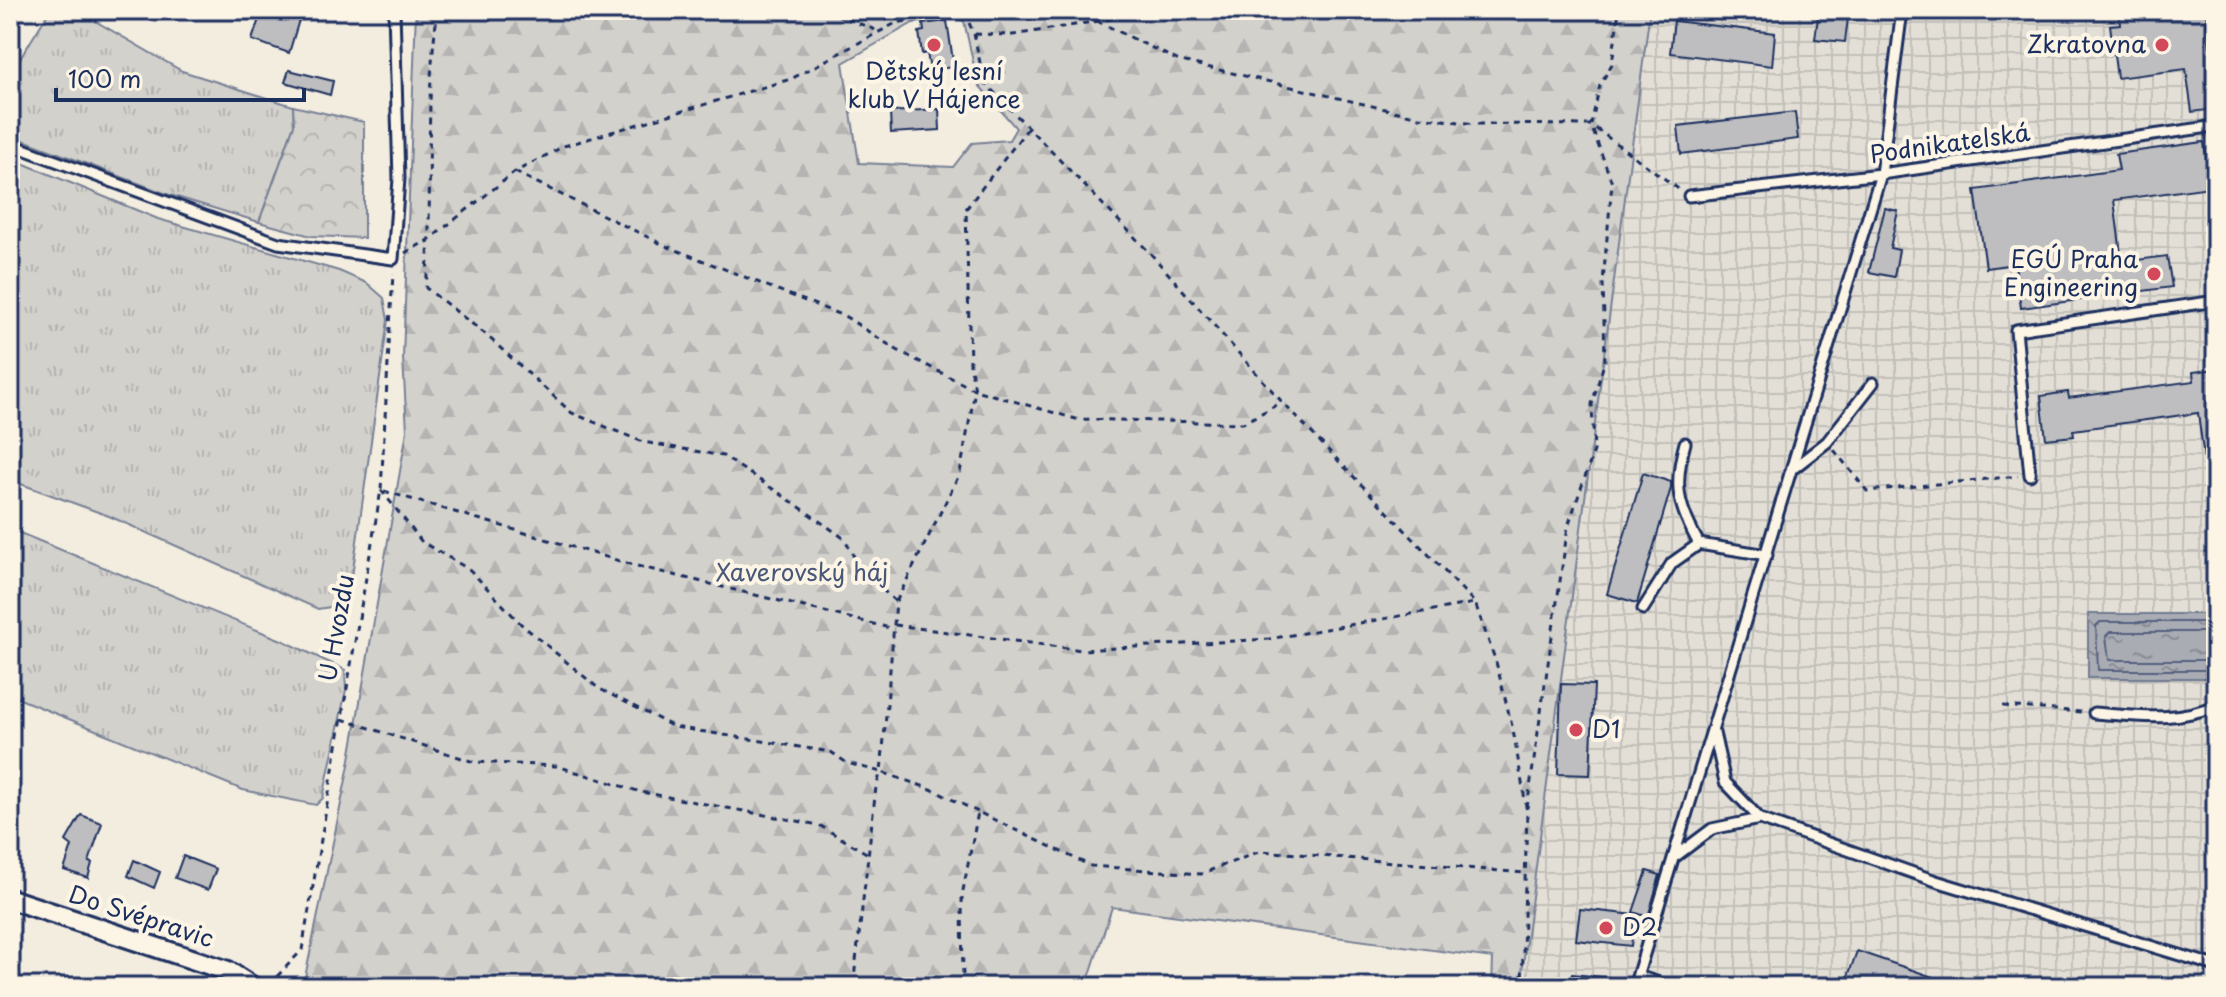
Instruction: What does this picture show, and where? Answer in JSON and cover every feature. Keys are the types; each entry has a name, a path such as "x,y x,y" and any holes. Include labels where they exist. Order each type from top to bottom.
{"street":[{"name":"Do Svépravic","path":"10,899 228,971 253,987"}],"lane":[{"path":"10,144 278,243 352,256 393,259 399,179 394,10"},
{"path":"1634,987 1795,467 1881,174 1902,10"},
{"name":"Podnikatelská","path":"1689,196 1881,174 2216,126"},
{"path":"2030,475 2016,330 2216,301"},
{"path":"1795,467 1827,442 1873,383"},
{"path":"1685,443 1676,474 1681,512 1699,544"},
{"path":"1643,609 1672,563 1699,544 1767,555"},
{"path":"2094,713 2161,717 2196,714 2216,705"},
{"path":"1713,730 1725,782 1760,819 1936,881 2216,966"},
{"path":"1676,856 1712,829 1760,819"},
{"path":"1638,976 1671,987"}],"path":[{"path":"438,10 428,114 430,239 426,288 484,333 572,413 643,442 723,456 845,539 860,569 896,602"},
{"path":"825,10 878,31"},
{"path":"393,259 430,239 515,172 564,146 791,79 896,23 963,10 974,34 984,82 1150,253 1282,402 1475,603 1496,662 1513,730 1527,812"},
{"path":"974,34 1013,35 1166,10"},
{"path":"1522,987 1527,812 1568,526 1594,451 1592,404 1605,360 1603,282 1612,183 1591,125 1600,85 1612,64 1619,10"},
{"path":"1097,21 1177,60 1419,117 1476,124 1591,125 1689,196"},
{"path":"853,987 881,772 896,602 960,473 975,390 970,364 966,209 1028,128"},
{"path":"515,172 666,246 846,317 897,350 975,390 1076,419 1243,423 1282,402"},
{"name":"U Hvozdu","path":"267,987 302,950 342,719 381,490 393,259"},
{"path":"1827,442 1867,491 2030,475"},
{"path":"381,490 633,565 894,627 1082,650 1269,639 1475,603"},
{"path":"381,490 422,542 470,570 521,624 598,688 674,727 831,752 847,763 931,789 1091,866 1201,874 1261,851 1525,873"},
{"path":"2003,706 2094,713"},
{"path":"342,719 474,762 557,766 641,792 819,825 868,854"},
{"path":"963,987 962,896 978,812"}],"shaded area":[{"path":"1650,10 2216,10 2216,987 1520,987"}],"green space":[{"path":"50,10 76,10 182,71 293,106 294,125 259,222 167,194 10,135 10,75"},
{"name":"Xaverovský háj","path":"416,10 1650,10 1520,987 1492,987 1493,958 1112,907 1086,987 303,987 349,765 407,431 403,358","holes":["957,18 964,21 978,84 1016,128 1009,140 972,143 953,167 859,163 843,63 913,23"]},
{"path":"293,106 364,122 364,238 311,236 259,222 294,125"},
{"path":"10,158 158,219 339,271 367,283 384,298 388,320 352,577 336,606 318,609 109,516 10,480"},
{"path":"10,529 284,641 345,670 346,690 323,798 316,805 243,790 10,695"}],"water":[{"path":"2088,614 2216,614 2216,678 2088,678"}],"building":[{"path":"262,10 302,10 289,53 252,40"},
{"path":"1819,10 1849,10 1845,42 1815,39"},
{"name":"Zkratovna","path":"2118,10 2206,10 2216,109 2192,112 2186,69 2117,78 2110,25 2120,24"},
{"path":"947,21 954,67 930,70 927,53 922,54 919,32 924,31 923,24"},
{"path":"1674,21 1775,33 1772,66 1670,53"},
{"path":"289,70 333,81 330,95 285,82"},
{"path":"939,109 940,130 891,133 890,112"},
{"path":"1795,112 1798,139 1681,154 1678,126"},
{"path":"2204,142 2210,187 2114,200 2122,262 2167,256 2172,287 2021,308 2015,264 1986,268 1975,190 2119,170 2116,154"},
{"path":"1885,208 1898,211 1890,248 1899,250 1894,277 1869,272"},
{"path":"2216,369 2216,456 2204,458 2198,413 2073,430 2074,436 2046,439 2041,396 2068,392 2069,398 2194,381 2193,372"},
{"path":"1643,473 1671,482 1671,488 1637,603 1607,594"},
{"name":"D1","path":"1561,684 1594,685 1590,775 1558,774"},
{"path":"81,815 102,823 89,862 92,863 88,878 64,870 72,846 66,841"},
{"path":"183,856 216,869 208,890 175,878"},
{"path":"134,860 160,872 154,888 128,876"},
{"path":"1647,871 1660,875 1648,917 1633,912"},
{"name":"D2","path":"1580,909 1635,915 1631,946 1576,940"},
{"path":"1857,951 1956,987 1863,987 1846,982"},
{"path":"1572,974 1611,978 1610,987 1570,987"}],"place":[{"name":"Dětský lesní klub V Hájence","path":"934,45"},
{"name":"Zkratovna","path":"2162,45"},
{"name":"EGÚ Praha Engineering","path":"2154,274"},
{"name":"D1","path":"1576,730"},
{"name":"D2","path":"1606,928"}]}
